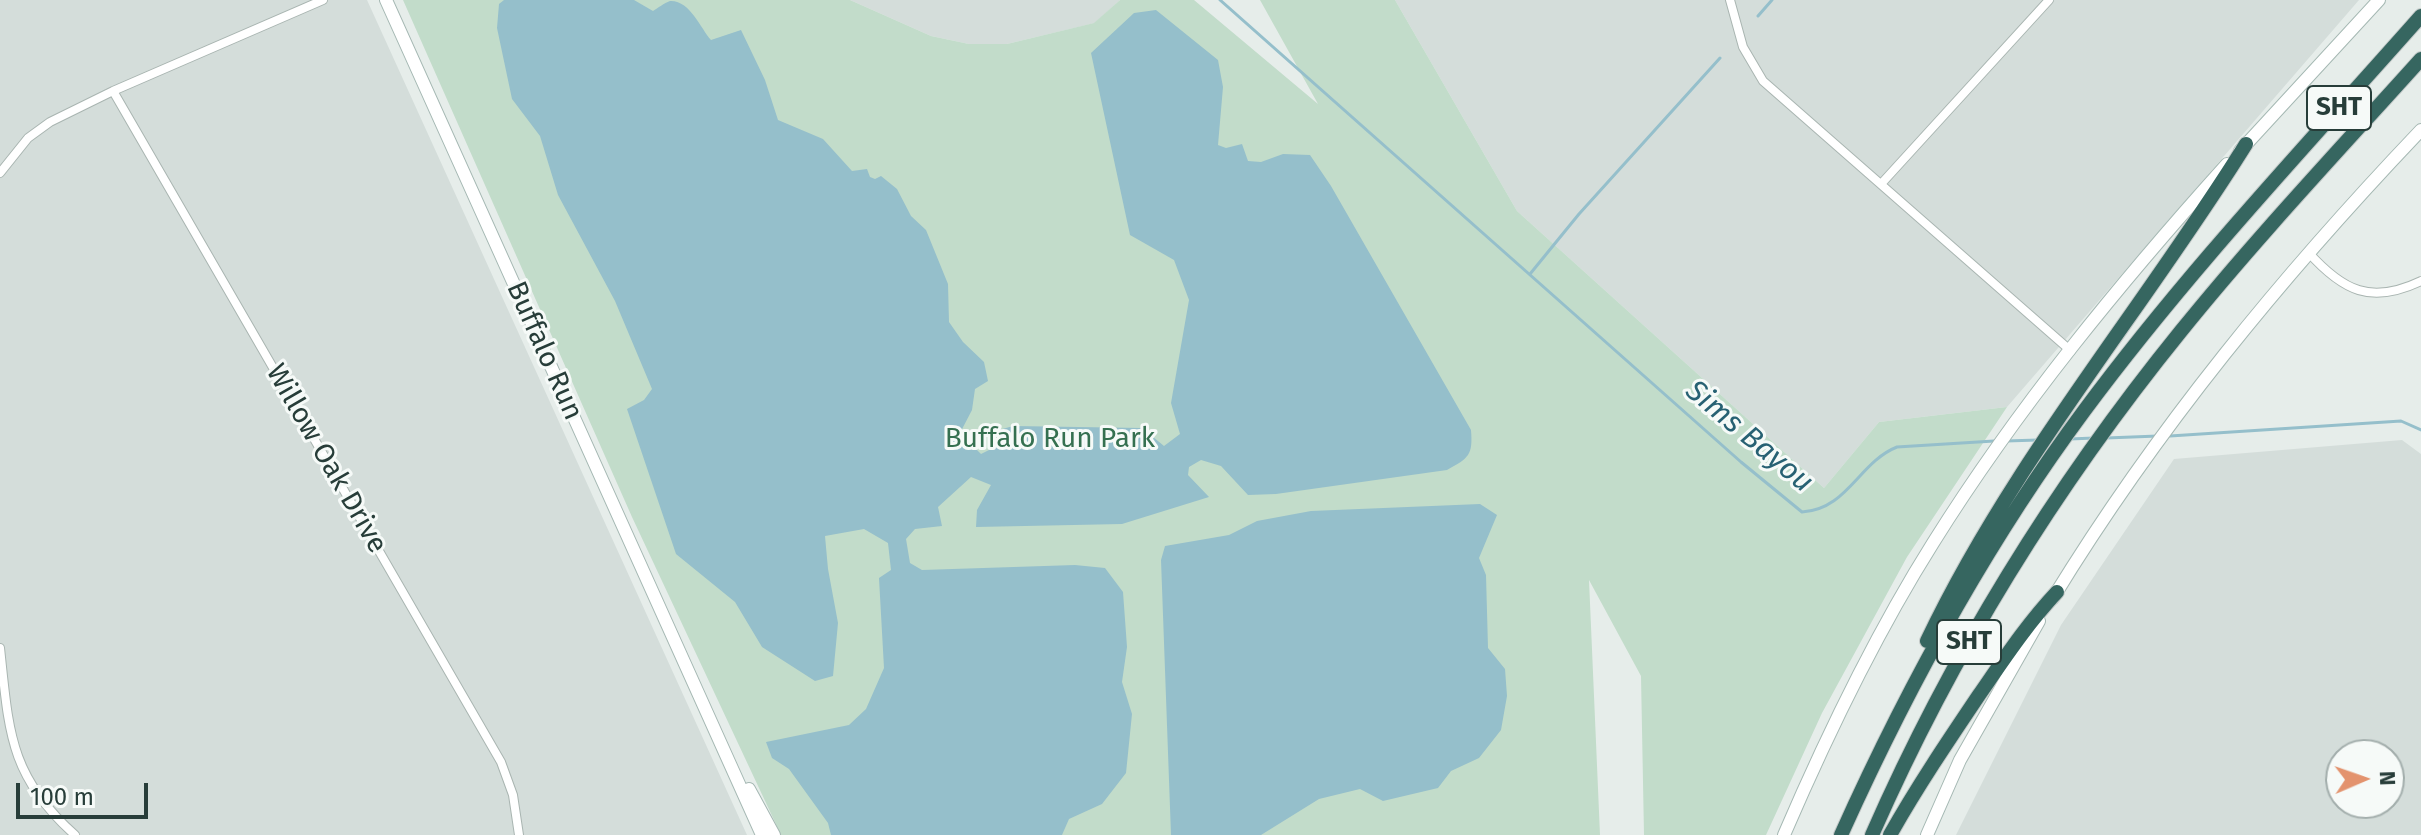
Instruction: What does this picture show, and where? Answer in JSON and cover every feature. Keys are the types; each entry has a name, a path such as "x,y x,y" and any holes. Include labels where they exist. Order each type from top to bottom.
{"highway":[{"name":"SHT","path":"1841,835 1864,783 1957,606 2083,412 2172,298 2421,16"},
{"name":"SHT","path":"1872,835 1908,757 1961,657 2026,547 2084,460 2180,332 2421,59"},
{"path":"1864,783 1940,613 2016,479 2212,199 2246,144"},
{"path":"1890,835 1921,781 1978,696 2030,622 2057,592"}],"main road":[{"name":"Buffalo Run","path":"386,0 702,702 766,834"},
{"path":"1784,835 1806,783 1886,624 1975,479 2137,264 2379,0"},
{"path":"1927,835 1960,760 2057,592 2133,475 2252,318 2308,252 2421,130"}],"street":[{"path":"0,173 28,138 50,122 113,91 323,0"},
{"path":"1730,0 1743,47 1763,81 2071,351"},
{"path":"1881,184 2049,0"},
{"name":"Willow Oak Drive","path":"113,91 501,762 513,795 519,835"},
{"path":"2308,252 2328,274 2349,289 2378,294 2403,290 2421,281"},
{"path":"0,648 8,721 16,758 29,785 50,813 75,835"}],"shaded area":[{"path":"0,0 367,0 747,835 0,835"},
{"path":"850,0 1120,0 1095,23 1007,44 969,44 931,36"},
{"path":"1395,0 2359,0 2007,407 1879,422 1824,488 1517,211"},
{"path":"2402,440 2421,454 2421,835 1956,835 2061,625 2174,459"}],"green space":[{"name":"Buffalo Run Park","path":"403,0 850,0 931,36 969,44 1007,44 1094,23 1120,0 1194,0 1318,104 1260,0 1395,0 1517,211 1824,488 1879,422 2007,407 1907,557 1822,713 1766,835 1644,835 1641,676 1589,580 1600,835 781,835 632,517"}],"water":[{"path":"504,0 634,0 653,11 670,1 689,10 711,40 741,30 765,80 778,120 823,139 852,171 867,169 870,177 875,179 881,176 897,189 911,216 926,230 948,284 949,322 963,342 984,362 988,381 975,389 972,410 960,433 981,454 1003,443 999,430 1013,426 1142,428 1164,446 1180,434 1171,403 1189,300 1174,260 1130,235 1091,53 1134,13 1156,10 1218,60 1223,87 1218,145 1226,148 1242,144 1248,161 1261,162 1283,154 1310,155 1331,186 1471,430 1468,455 1447,470 1276,494 1248,495 1221,466 1201,460 1189,467 1188,475 1209,497 1122,524 976,527 977,510 991,485 971,477 938,507 942,526 915,529 906,539 910,563 922,570 1075,565 1105,568 1123,592 1127,647 1122,682 1132,714 1126,773 1102,804 1069,819 1062,835 831,835 828,823 789,769 772,758 766,742 849,725 866,709 884,668 879,578 891,570 888,543 864,529 825,536 838,623 833,676 815,681 762,647 735,602 676,554 627,409 644,400 652,389 615,301 558,195 540,136 512,99 497,28 499,4"},
{"path":"1480,504 1497,515 1479,558 1486,575 1488,648 1505,669 1507,696 1501,730 1479,758 1451,771 1438,788 1383,801 1360,789 1319,799 1261,835 1171,835 1161,560 1165,546 1229,535 1257,521 1311,511"}],"waterway":[{"name":"Sims Bayou","path":"1220,0 1741,462 1802,512 1817,509 1842,495 1872,463 1897,447 1994,441"},
{"path":"1758,16 1772,0"},
{"path":"1530,274 1579,214 1720,58"},
{"name":"Sims Bayou","path":"2170,436 2401,421 2421,430"},
{"name":"Sims Bayou","path":"2106,438 2158,436"},
{"name":"Sims Bayou","path":"2070,439 2094,438"},
{"name":"Sims Bayou","path":"2006,441 2038,440"}]}
